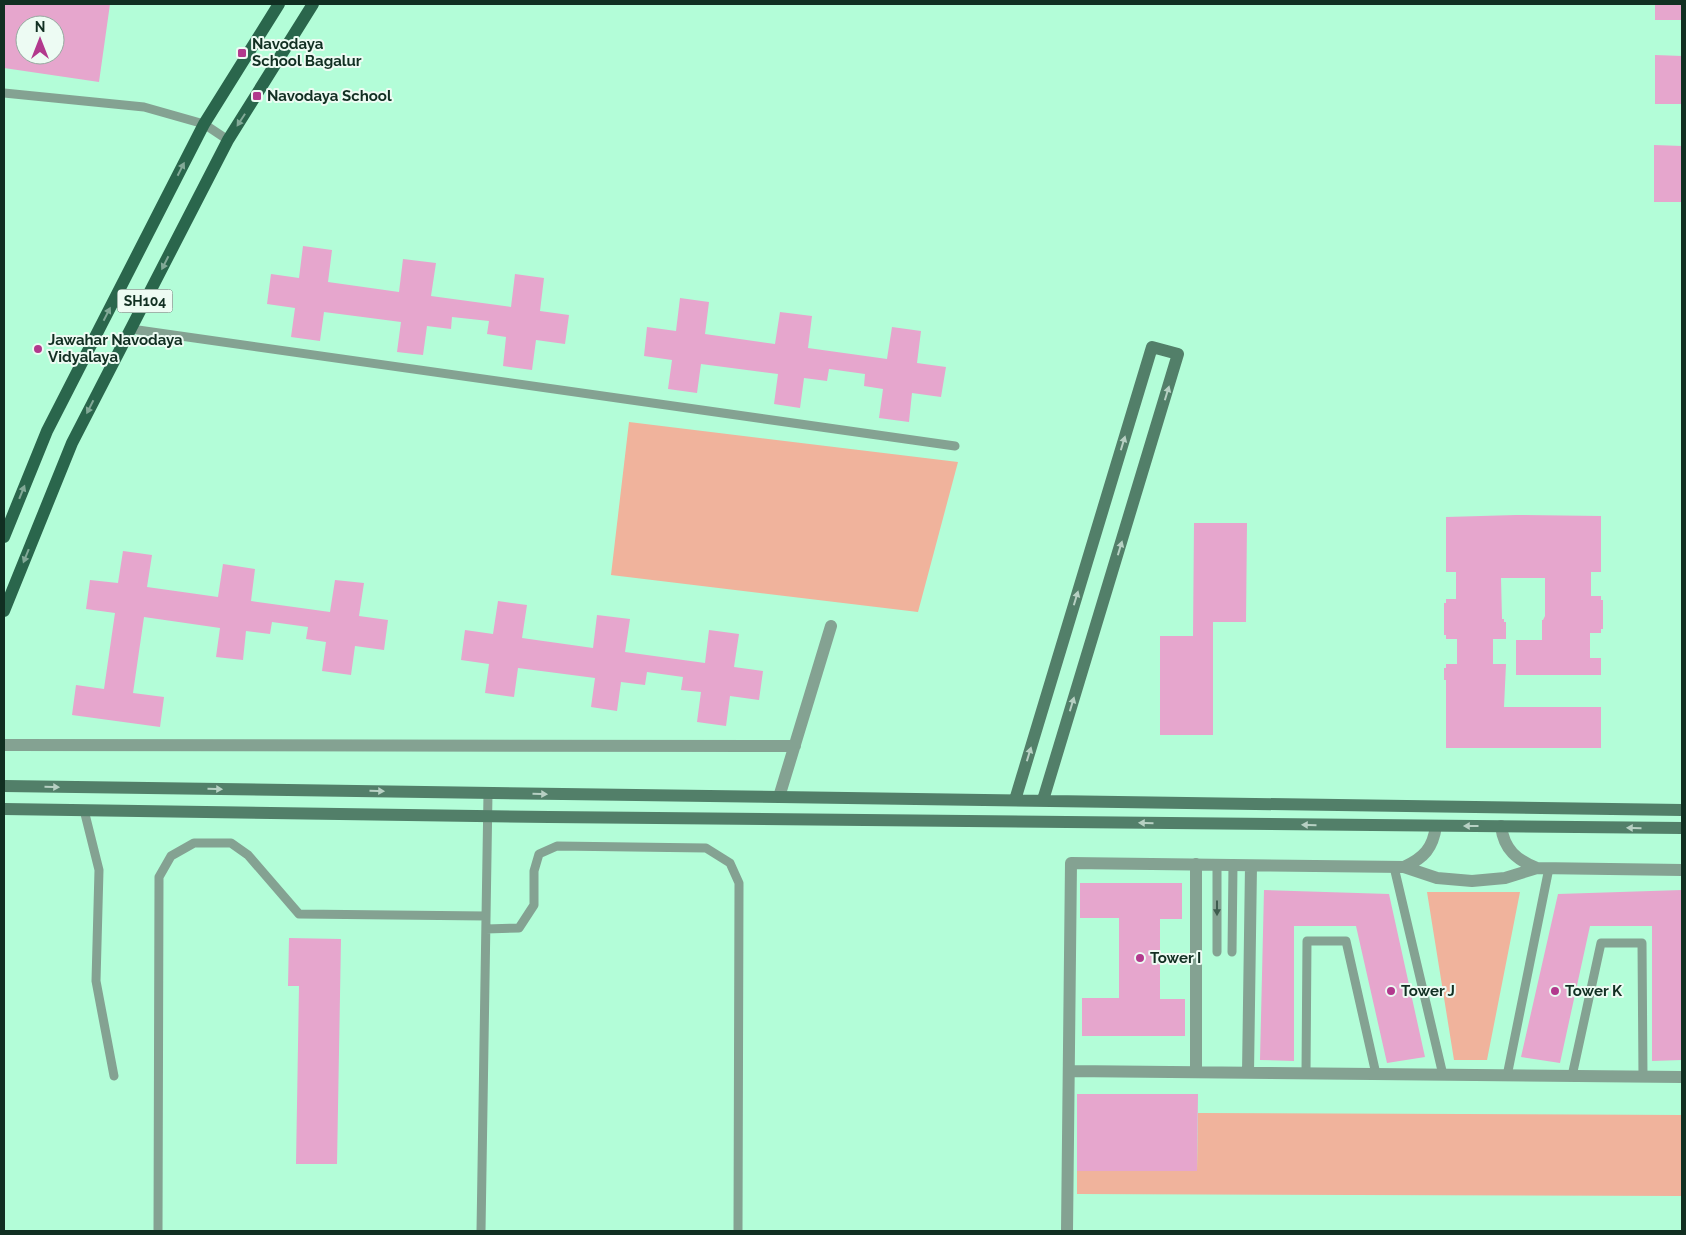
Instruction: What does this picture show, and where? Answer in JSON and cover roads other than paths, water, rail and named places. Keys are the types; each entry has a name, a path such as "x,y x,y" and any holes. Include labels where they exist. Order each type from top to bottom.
{"main road":[{"name":"SH104","path":"4,537 46,431 204,124 279,4"},
{"name":"SH104","path":"4,611 72,443 130,329 228,140 313,4"}],"street":[{"path":"1015,800 1152,347 1178,354 1043,800"},
{"path":"779,797 831,626"},
{"path":"4,745 795,746"},
{"path":"4,786 1682,810"},
{"path":"4,810 1682,828"},
{"path":"1399,867 1419,859 1425,854 1433,840 1436,826"},
{"path":"1501,826 1508,848 1528,864 1543,868 1682,870"},
{"path":"1067,1231 1071,863 1399,867 1437,878 1472,881 1505,878 1543,868"},
{"path":"1196,864 1196,1072"},
{"path":"1248,1073 1251,866"},
{"path":"1069,1071 1682,1078"}],"lane":[{"path":"4,93 144,107 204,124 228,140"},
{"path":"130,329 955,446"},
{"path":"481,1231 488,793"},
{"path":"84,810 99,870 96,981 114,1076"},
{"path":"158,1231 159,877 171,856 194,842 231,842 248,855 299,914 486,916"},
{"path":"486,929 519,928 534,905 534,871 539,854 557,846 706,848 730,863 739,883 738,1231"},
{"path":"1217,865 1217,952"},
{"path":"1232,952 1233,865"},
{"path":"1399,867 1443,1075"},
{"path":"1506,1076 1543,868"},
{"path":"1306,1073 1307,941 1346,941 1376,1074"},
{"path":"1572,1076 1601,943 1642,942 1643,1077"}],"place":[{"name":"Navodaya School Bagalur","path":"242,53"},
{"name":"Navodaya School","path":"257,96"},
{"name":"Jawahar Navodaya Vidyalaya","path":"38,349"},
{"name":"Tower I","path":"1140,958"},
{"name":"Tower J","path":"1391,991"},
{"name":"Tower K","path":"1555,991"}]}
